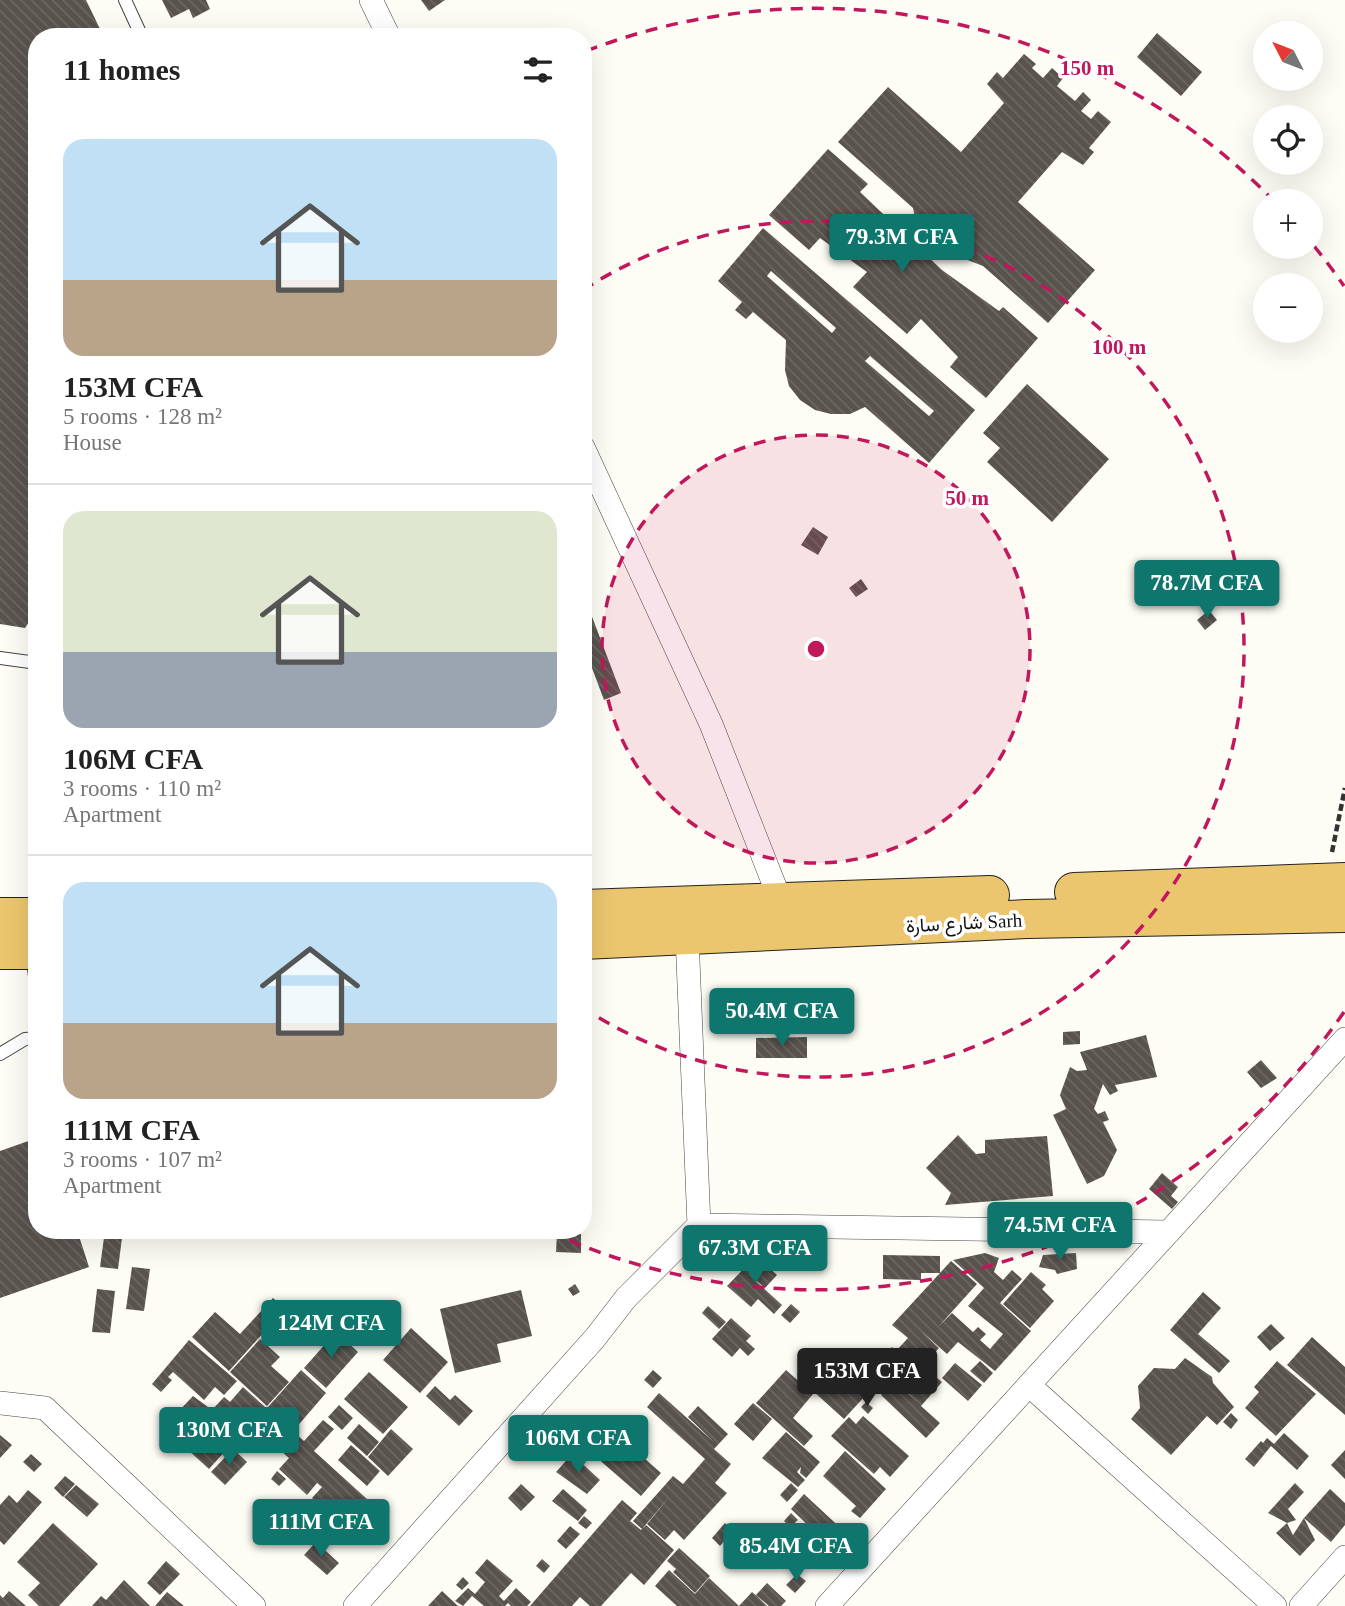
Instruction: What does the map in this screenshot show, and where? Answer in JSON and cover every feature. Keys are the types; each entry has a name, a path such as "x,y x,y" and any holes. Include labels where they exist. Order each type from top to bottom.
{"highway":[{"name":"شارع سارة Sarh","path":"592,909 781,902 1339,892"},
{"name":"شارع سارة Sarh","path":"592,940 1027,919 1339,892"},
{"path":"0,917 26,942"}],"street":[{"path":"371,0 385,28"},
{"path":"592,466 712,724 781,902"},
{"path":"687,936 699,1225"},
{"path":"828,1606 1345,1039"},
{"path":"355,1606 595,1338 625,1298 699,1225 1169,1232"},
{"path":"1030,1386 1275,1606"},
{"path":"0,1403 45,1408 254,1606"},
{"path":"1301,1606 1345,1557"}],"lane":[{"path":"125,0 138,28"},
{"path":"0,658 28,662"},
{"path":"0,1054 28,1039"}],"path":[{"path":"1339,892 1345,788"}],"building":[{"path":"0,0 86,0 100,28 28,28 28,624 25,628 0,624"},
{"path":"162,0 206,0 210,9 193,18 189,9 171,18"},
{"path":"421,0 445,0 429,11"},
{"path":"1157,33 1202,72 1181,96 1137,57"},
{"path":"1024,54 1036,64 1032,68 1043,78 1052,68 1063,78 1057,86 1075,101 1083,92 1091,100 1081,111 1091,119 1098,111 1111,122 1089,148 1094,152 1083,165 1062,152 1018,202 1095,270 1048,323 983,266 952,254 926,235 915,218 913,208 838,142 888,87 961,152 1004,103 987,84 997,72 1003,78"},
{"path":"828,149 868,184 860,192 942,270 999,311 1003,307 1038,338 986,398 950,367 958,357 921,319 907,334 853,287 867,272 820,238 809,250 769,215"},
{"path":"763,228 975,410 929,463 865,407 850,414 831,414 815,410 800,400 789,386 785,370 786,340 753,312 746,319 735,310 742,302 718,281","holes":["771,271 836,328 832,333 767,276","870,356 934,411 929,416 865,361"]},
{"path":"1027,384 1109,459 1052,522 987,462 1000,448 983,433"},
{"path":"813,527 828,537 818,555 801,545"},
{"path":"861,579 868,589 856,597 849,588"},
{"path":"1209,610 1217,620 1205,630 1197,620"},
{"path":"592,617 621,693 604,700 592,668"},
{"path":"1080,1031 1080,1044 1063,1045 1063,1032"},
{"path":"1146,1035 1157,1077 1115,1085 1118,1091 1110,1095 1103,1084 1094,1109 1098,1114 1105,1111 1109,1120 1103,1122 1117,1150 1104,1176 1087,1184 1053,1115 1066,1109 1060,1095 1070,1067 1077,1071 1087,1070 1080,1052"},
{"path":"807,1037 807,1058 756,1058 756,1038"},
{"path":"1261,1060 1277,1078 1261,1088 1247,1072"},
{"path":"958,1135 976,1154 985,1153 985,1140 1047,1136 1053,1196 945,1205 951,1193 926,1168"},
{"path":"28,1141 28,1239 80,1239 89,1267 0,1298 0,1151"},
{"path":"1162,1173 1178,1187 1171,1196 1178,1202 1172,1209 1149,1189"},
{"path":"104,1239 122,1239 118,1269 100,1267"},
{"path":"557,1239 581,1239 581,1253 556,1252"},
{"path":"985,1253 999,1258 994,1272 1003,1280 1012,1270 1022,1279 1000,1303 1031,1331 995,1371 958,1342 947,1354 921,1331 939,1348 930,1358 918,1348 902,1365 913,1375 922,1365 942,1382 921,1406 940,1423 926,1438 881,1395 893,1381 919,1403 886,1373 844,1419 804,1383 827,1357 845,1374 864,1353 877,1365 892,1347 896,1351 908,1338 892,1325 951,1261 977,1284 939,1326 952,1313 973,1332 978,1327 986,1334 980,1340 990,1349 1003,1334 968,1306 984,1288 953,1260"},
{"path":"1076,1253 1077,1269 1057,1274 1055,1270 1039,1267 1043,1255"},
{"path":"883,1255 940,1256 940,1273 921,1273 921,1280 883,1279"},
{"path":"756,1256 777,1275 765,1288 747,1273 782,1305 774,1314 758,1299 751,1307 727,1286"},
{"path":"132,1267 150,1269 144,1311 126,1309"},
{"path":"1031,1272 1046,1285 1042,1289 1054,1301 1030,1328 1003,1304"},
{"path":"575,1284 580,1292 573,1296 568,1289"},
{"path":"97,1289 115,1291 110,1333 92,1332"},
{"path":"521,1290 532,1336 497,1344 501,1362 455,1373 440,1309"},
{"path":"1203,1292 1221,1308 1198,1334 1230,1361 1219,1373 1170,1330"},
{"path":"273,1298 285,1309 229,1371 192,1337 215,1312 240,1334"},
{"path":"791,1304 800,1312 790,1323 781,1315"},
{"path":"708,1306 726,1322 719,1329 702,1313"},
{"path":"356,1310 373,1324 354,1345 337,1331"},
{"path":"731,1318 751,1336 746,1341 755,1349 748,1356 740,1348 732,1357 712,1339"},
{"path":"1271,1324 1285,1338 1270,1351 1257,1337"},
{"path":"411,1328 448,1362 420,1393 383,1360"},
{"path":"336,1332 358,1352 326,1388 304,1368"},
{"path":"1312,1337 1345,1367 1345,1415 1287,1365"},
{"path":"260,1339 280,1357 271,1366 289,1382 267,1406 230,1372"},
{"path":"189,1340 237,1381 224,1395 215,1387 204,1400 173,1372 168,1377 172,1380 161,1392 152,1384"},
{"path":"1185,1358 1212,1377 1213,1383 1234,1407 1217,1425 1207,1416 1171,1455 1131,1419 1140,1408 1138,1386 1154,1368 1175,1369"},
{"path":"980,1361 993,1373 984,1383 970,1371"},
{"path":"1277,1361 1316,1394 1276,1436 1245,1408 1259,1392 1254,1387"},
{"path":"955,1363 982,1385 968,1401 942,1378"},
{"path":"301,1370 326,1393 294,1430 268,1407"},
{"path":"653,1370 662,1378 653,1388 644,1380"},
{"path":"786,1370 813,1394 793,1418 813,1436 804,1446 756,1403"},
{"path":"369,1372 408,1407 383,1434 344,1399"},
{"path":"435,1386 450,1400 455,1395 473,1411 459,1426 426,1396"},
{"path":"243,1387 265,1407 209,1469 188,1450 209,1426 197,1416 190,1424 178,1412 193,1396 212,1410 224,1397 230,1402"},
{"path":"659,1393 715,1443 688,1417 698,1406 728,1434 714,1449 731,1464 715,1483 727,1493 684,1540 674,1530 665,1540 647,1524 670,1496 642,1529 633,1521 673,1476 683,1484 705,1459 647,1407"},
{"path":"866,1402 873,1408 868,1414 861,1407"},
{"path":"753,1403 772,1419 753,1441 734,1424"},
{"path":"339,1405 353,1418 342,1430 328,1417"},
{"path":"266,1408 304,1441 323,1420 334,1429 314,1451 378,1509 354,1536 312,1498 322,1487 317,1483 307,1495 279,1469 289,1458 251,1424"},
{"path":"1231,1413 1238,1420 1231,1429 1223,1422"},
{"path":"863,1416 909,1456 890,1477 880,1467 874,1474 831,1436 849,1417 856,1424"},
{"path":"359,1424 379,1442 367,1456 347,1438"},
{"path":"251,1426 259,1434 252,1442 244,1434"},
{"path":"609,1427 661,1473 641,1496 589,1451"},
{"path":"391,1429 413,1449 388,1476 368,1457"},
{"path":"786,1432 820,1462 806,1478 800,1473 801,1467 797,1472 805,1480 798,1487 762,1458"},
{"path":"1284,1433 1309,1456 1297,1470 1271,1446 1254,1467 1245,1459 1261,1441 1263,1443 1267,1438 1274,1444"},
{"path":"0,1435 12,1445 0,1458"},
{"path":"351,1445 380,1471 367,1486 338,1460"},
{"path":"233,1449 247,1462 225,1485 211,1472"},
{"path":"1345,1450 1345,1479 1331,1465"},
{"path":"845,1451 886,1489 860,1518 851,1511 856,1506 823,1476"},
{"path":"31,1454 42,1464 34,1472 23,1462"},
{"path":"572,1454 600,1480 587,1494 556,1472"},
{"path":"277,1471 286,1479 279,1486 271,1479"},
{"path":"65,1476 75,1484 63,1497 54,1488"},
{"path":"791,1483 798,1490 787,1502 780,1495"},
{"path":"1295,1483 1304,1492 1288,1509 1296,1520 1287,1523 1268,1513"},
{"path":"521,1484 535,1497 521,1511 508,1498"},
{"path":"76,1485 99,1504 87,1517 64,1497"},
{"path":"563,1489 587,1510 578,1521 552,1501"},
{"path":"1330,1489 1345,1503 1345,1525 1331,1542 1304,1518"},
{"path":"28,1490 42,1502 4,1545 0,1541 0,1505 9,1495 17,1503"},
{"path":"804,1494 847,1534 833,1549 791,1509"},
{"path":"622,1500 637,1513 630,1521 641,1530 646,1525 674,1550 644,1585 631,1573 601,1606 590,1606 580,1597 572,1606 530,1606"},
{"path":"791,1513 798,1520 790,1527 784,1521"},
{"path":"584,1516 592,1523 586,1529 578,1523"},
{"path":"1304,1518 1315,1540 1300,1556 1276,1533 1287,1523 1293,1535"},
{"path":"53,1523 98,1564 59,1606 39,1606 28,1595 40,1583 17,1562"},
{"path":"725,1523 741,1538 733,1547 725,1540 720,1546 712,1538"},
{"path":"570,1526 580,1534 566,1549 557,1541"},
{"path":"806,1526 832,1551 821,1563 793,1540"},
{"path":"852,1531 862,1541 840,1564 831,1555"},
{"path":"316,1542 339,1563 327,1575 304,1555"},
{"path":"679,1548 710,1576 695,1593 673,1572 676,1569 667,1561"},
{"path":"487,1559 513,1581 499,1596 504,1601 516,1588 531,1602 527,1606 511,1606 508,1603 505,1606 484,1606 472,1596 463,1606 455,1601 468,1588 475,1594 485,1582 475,1573"},
{"path":"542,1559 550,1566 544,1573 536,1566"},
{"path":"166,1561 180,1574 160,1595 147,1583"},
{"path":"669,1570 695,1594 709,1578 739,1606 677,1606 655,1586"},
{"path":"797,1574 806,1581 795,1593 786,1585"},
{"path":"463,1577 469,1583 462,1590 456,1585"},
{"path":"124,1580 150,1606 92,1606 101,1596 106,1600"},
{"path":"767,1583 786,1601 781,1606 769,1606 756,1595"},
{"path":"9,1591 26,1606 0,1606 0,1595 3,1598"},
{"path":"442,1591 458,1606 428,1606"},
{"path":"167,1592 184,1606 155,1606"},
{"path":"752,1592 757,1596 767,1606 739,1606"}]}
